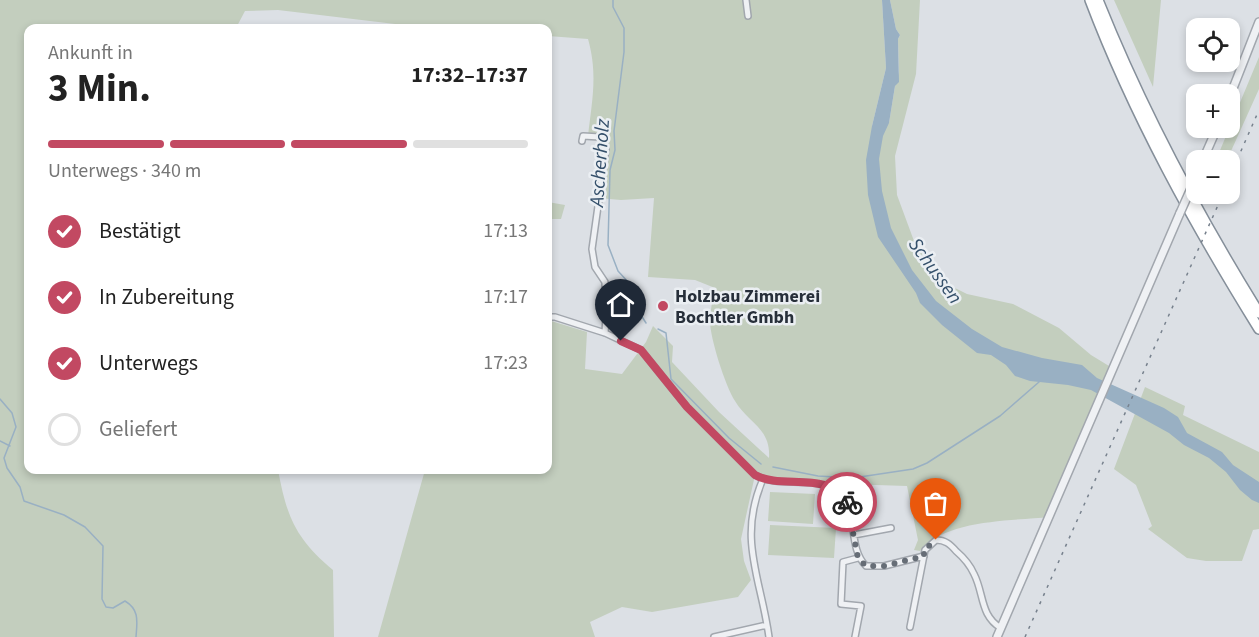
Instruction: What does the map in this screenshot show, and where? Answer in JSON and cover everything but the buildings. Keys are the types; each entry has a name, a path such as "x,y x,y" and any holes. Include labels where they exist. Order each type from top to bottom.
{"highway":[{"path":"1090,0 1122,79 1172,181 1208,246 1259,329"},
{"path":"1098,0 1166,151 1199,213 1259,313"}],"street":[{"path":"746,0 748,16"},
{"path":"1235,84 1259,22"},
{"path":"582,141 583,136 600,137 606,149 592,249 595,267 605,282 604,333"},
{"path":"998,637 1186,200"},
{"path":"552,317 604,333 641,350 687,407 755,475 763,479 814,483 830,487 843,496 849,506 858,558 866,566 884,566 924,556"},
{"path":"763,479 753,510 750,534 769,637"},
{"path":"854,535 891,528"},
{"path":"910,627 924,550 936,540 944,540 965,559 974,573 985,612 1001,628"},
{"path":"855,637 861,606 841,604 843,562 858,558"},
{"path":"714,637 767,625"}],"green space":[{"path":"0,0 882,0 886,68 872,126 889,123 899,72 898,39 900,35 896,29 890,0 920,0 916,74 895,156 897,195 914,241 933,271 949,285 967,294 1013,304 1059,328 1091,355 1109,366 1094,401 1101,400 1050,517 999,521 963,527 931,541 920,551 914,550 918,540 907,486 814,483 763,479 755,475 741,539 744,561 751,580 738,597 652,612 622,607 590,622 595,637 378,637 424,474 552,474 552,321 587,332 585,369 622,374 646,342 653,326 673,346 672,362 719,412 769,458 769,448 763,433 735,401 719,361 710,321 715,288 695,280 648,277 654,198 621,200 598,198 606,149 603,140 588,136 593,64 588,39 552,36 552,24 395,24 278,10 245,11 238,24 24,24 24,474 279,474 289,514 301,537 333,570 334,637 0,637"},
{"path":"1114,0 1161,0 1153,87"},
{"path":"1259,57 1259,89 1240,131 1240,103"},
{"path":"1225,138 1237,138 1232,150 1220,150"},
{"path":"552,203 565,205 561,219 552,219"},
{"path":"1145,387 1185,406 1183,415 1259,452 1259,529 1253,530 1242,561 1206,561 1187,558 1148,529 1152,526 1136,485 1114,469"},
{"path":"770,492 815,494 813,524 768,521"},
{"path":"770,525 836,528 834,558 768,555"}],"water":[{"path":"882,0 890,0 896,29 900,35 898,39 899,82 895,86 889,123 883,136 879,159 882,191 891,228 912,270 936,301 972,329 1002,347 1042,358 1082,365 1097,378 1164,408 1178,417 1187,433 1222,452 1233,465 1259,482 1259,503 1240,490 1226,472 1209,458 1091,390 1030,381 1015,376 1006,365 991,355 977,353 942,325 920,303 916,293 878,237 868,195 866,160 886,68"}],"waterway":[{"name":"Ascherholz","path":"613,0 613,7 624,28 624,52 614,131 615,150 610,170 608,245 618,271 629,283 634,304 646,323"},
{"name":"Ascherholz","path":"658,329 666,333 671,379 729,438 761,464"},
{"name":"Ascherholz","path":"773,467 818,476 853,478 913,469 927,463 1000,416 1039,382"},
{"path":"0,399 12,413 16,427 4,458 7,468 20,487 24,501 64,515 85,527 103,546 102,599 106,607 113,608 125,601 133,608 137,626 136,637"},
{"path":"0,441 10,446"}],"railway":[{"path":"1240,153 1259,110"},
{"path":"1025,637 1219,204"}],"way so far":[{"path":"847,502 858,558 866,566 884,566 924,556 924,550 936,540"}],"place":[{"name":"Holzbau Zimmerei Bochtler Gmbh","path":"663,306"}],"route":[{"path":"621,341 641,350 687,407 755,475 763,479 814,483 830,487 843,496 847,502"}],"water label":[{"name":"Schussen","path":"935,271"}]}
